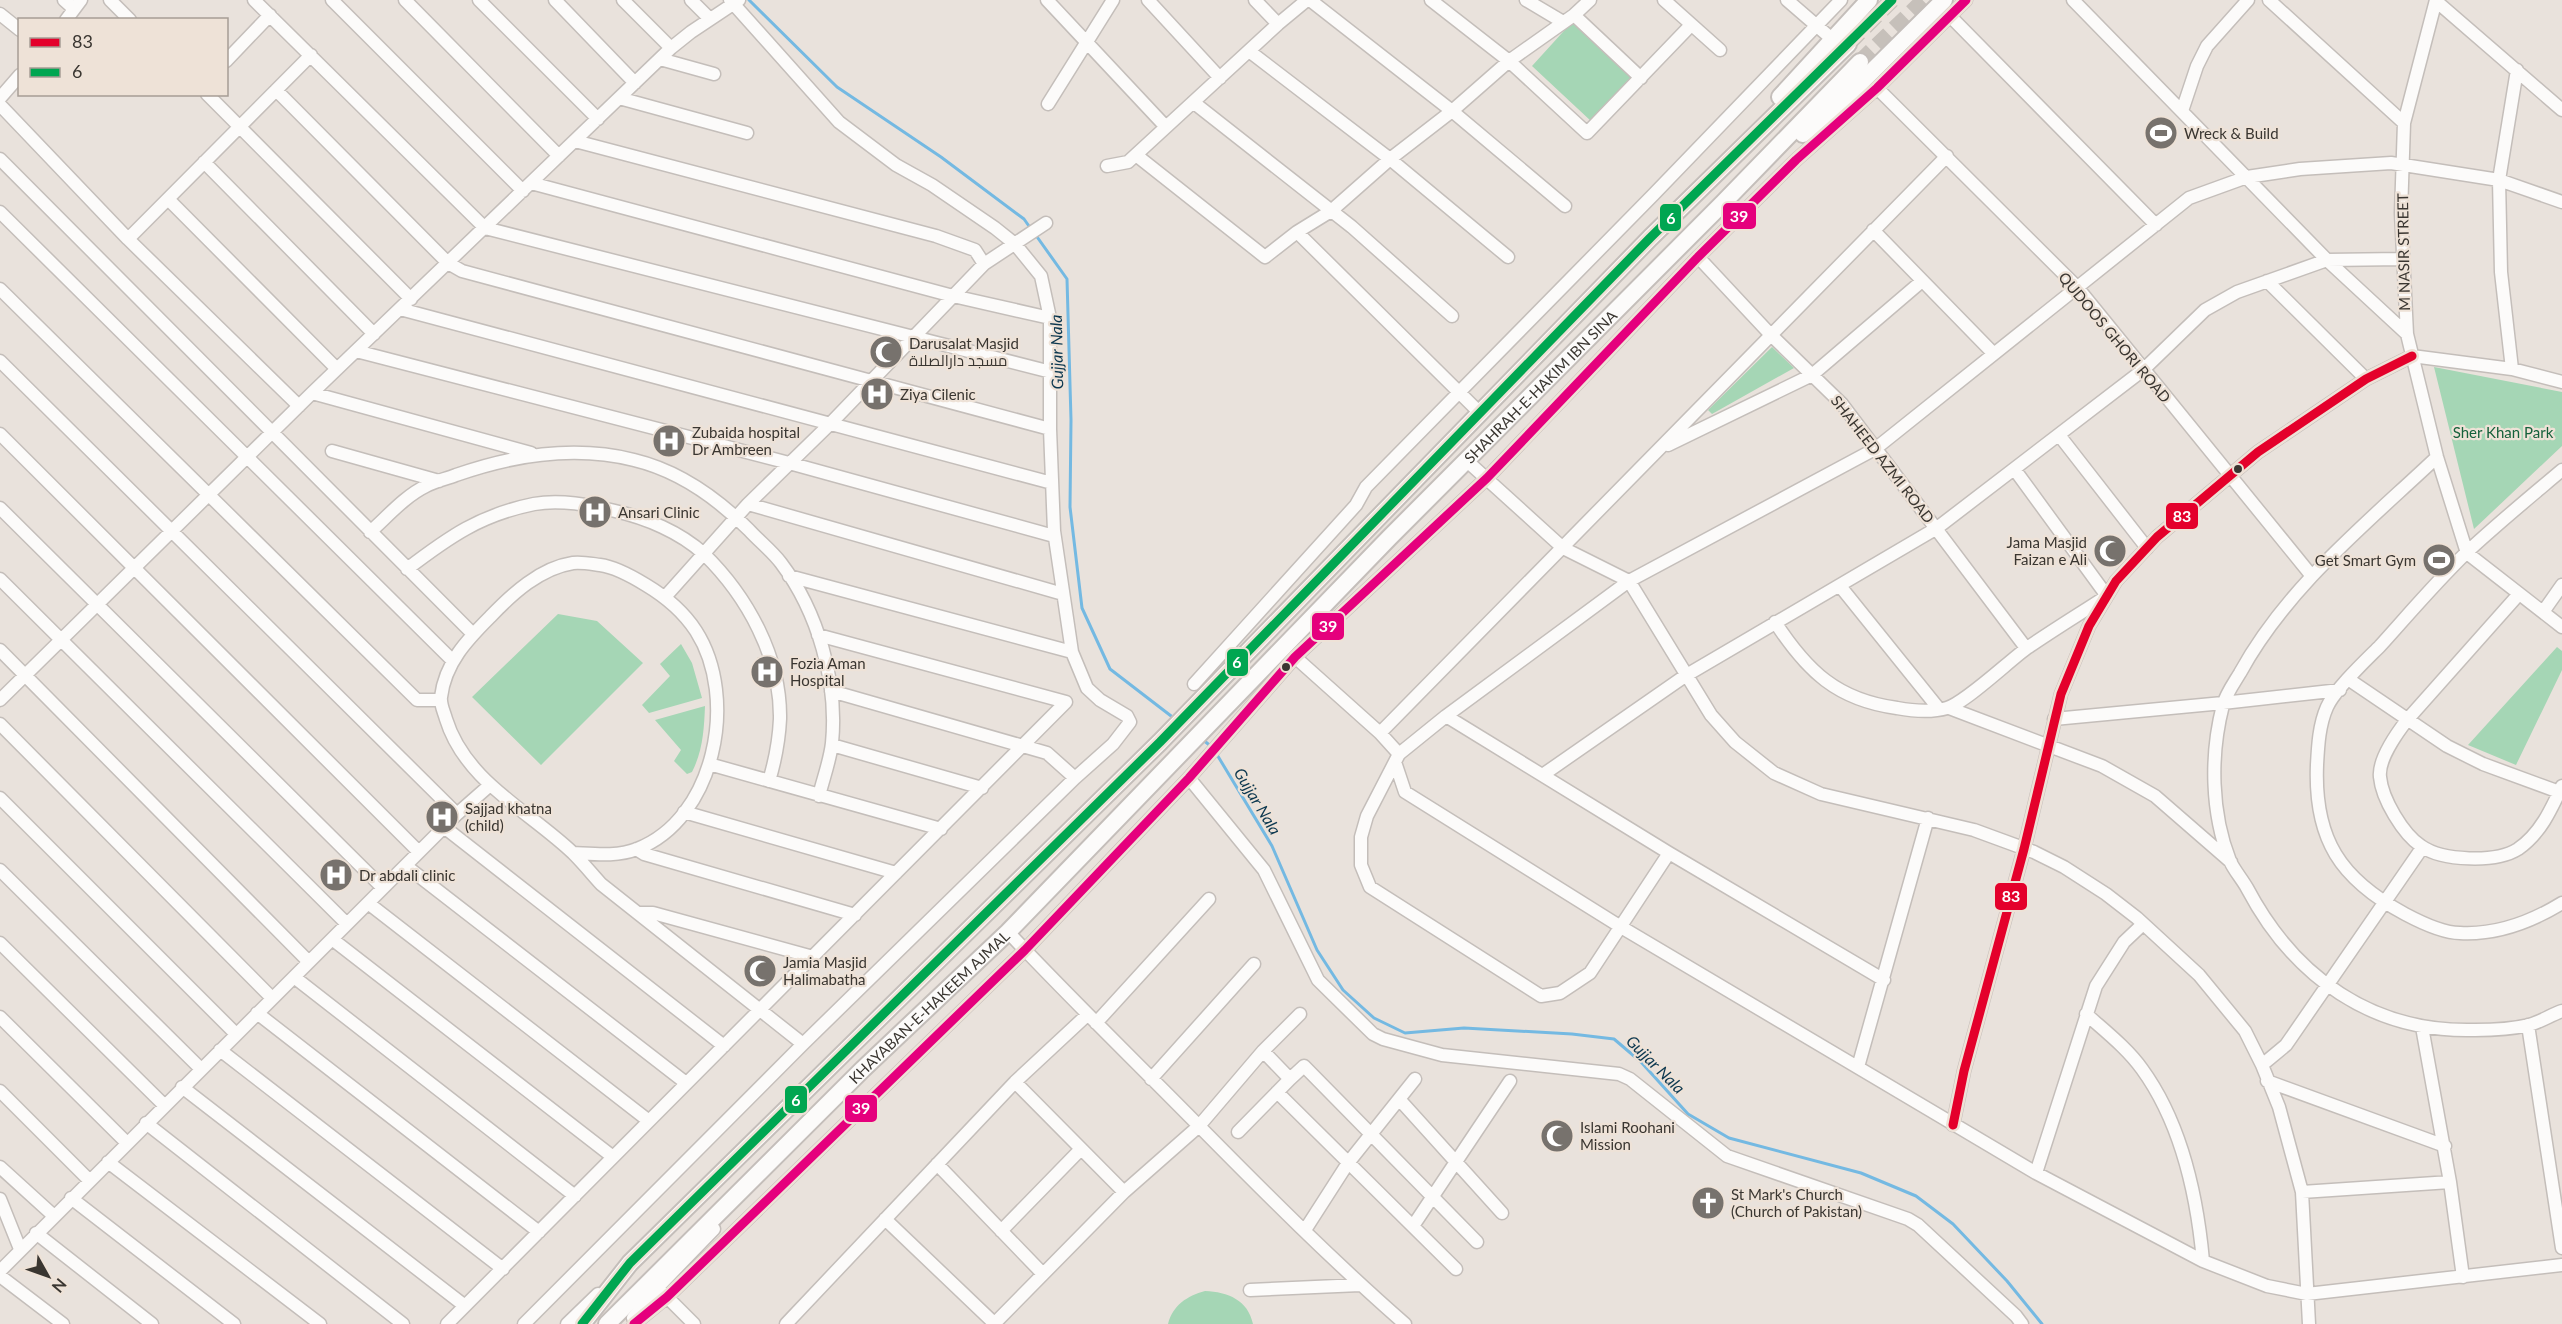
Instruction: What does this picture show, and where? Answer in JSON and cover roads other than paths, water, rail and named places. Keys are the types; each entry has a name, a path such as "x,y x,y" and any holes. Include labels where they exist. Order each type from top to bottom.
{"highway":[{"path":"1708,179 1869,0"},
{"path":"1724,203 1911,43 1947,8"},
{"name":"SHAHRAH-E-HAKIM IBN SINA","path":"1161,742 1200,688 1479,412 1708,179 1848,44"},
{"name":"SHAHRAH-E-HAKIM IBN SINA","path":"1171,762 1724,203 1860,62"},
{"name":"KHAYABAN-E-HAKEEM AJMAL","path":"582,1324 630,1263 1161,742"},
{"name":"KHAYABAN-E-HAKEEM AJMAL","path":"608,1324 863,1069 1008,932 1171,762"}],"street":[{"path":"64,0 78,4 68,18"},
{"path":"110,0 128,18"},
{"path":"254,0 485,228 1051,372"},
{"path":"332,0 527,187 953,296 1050,318"},
{"path":"405,0 559,156"},
{"path":"479,0 598,119"},
{"path":"555,0 635,83"},
{"path":"623,0 671,48"},
{"path":"691,0 710,19"},
{"path":"1047,0 1166,127"},
{"path":"1048,104 1113,0"},
{"path":"1148,0 1220,78"},
{"path":"1255,0 1278,24"},
{"path":"1107,166 1128,162 1278,24 1309,0 1452,111 1565,206"},
{"path":"1431,0 1509,61 1587,133 1691,25"},
{"path":"1526,0 1563,22"},
{"path":"1136,155 1265,258 1297,232 1332,211 1390,159 1452,111 1509,61 1574,15 1590,0"},
{"path":"1664,0 1720,50"},
{"path":"1787,0 1832,39"},
{"path":"1200,688 1356,506 1366,487 1841,0"},
{"path":"1966,0 1947,8 2156,225"},
{"path":"2073,0 2327,260 2407,334"},
{"path":"2182,111 2207,46 2248,0"},
{"path":"2269,0 2403,123"},
{"path":"0,700 246,457 660,58 691,32 735,1 839,122 896,165 932,185 1019,242 1041,276 1050,318 1050,429 1054,536 1072,652 1087,688 1100,700 1127,716 1130,722 1113,744 1075,778 803,1044 524,1324"},
{"path":"2436,1 2562,110"},
{"name":"M NASIR STREET","path":"2436,1 2403,123 2402,259 2407,334 2437,457 2467,553"},
{"path":"0,14 18,28"},
{"path":"228,59 270,15"},
{"path":"1574,15 1641,78"},
{"path":"628,1324 1025,950 1189,778 1295,657 1487,478 1698,257 1796,160 1877,88 1911,43"},
{"path":"1249,51 1390,159 1508,257"},
{"path":"128,239 312,55"},
{"path":"660,58 714,74"},
{"path":"2512,369 2501,272 2499,180 2517,70"},
{"path":"0,99 18,77"},
{"name":"QUDOOS GHORI ROAD","path":"1877,88 2077,287 2311,575"},
{"path":"276,90 448,263 462,271 1050,429"},
{"path":"209,96 411,299"},
{"path":"619,98 747,133"},
{"path":"1193,102 1332,211 1452,316"},
{"path":"0,105 128,239 299,406"},
{"path":"574,141 936,236 975,250 984,264"},
{"path":"1380,733 1947,156"},
{"path":"0,159 473,634"},
{"path":"204,162 374,334"},
{"path":"1669,853 1590,973 1560,993 1541,996 1370,887 1360,865 1361,837 1367,816 1397,758 1446,716 1629,581 1875,449 2189,198 2247,177 2300,169 2391,163 2499,180 2562,202"},
{"path":"168,199 337,369"},
{"path":"0,212 452,660"},
{"path":"665,597 748,504 830,424 984,264 1046,223"},
{"path":"1873,230 1994,354"},
{"path":"1297,232 1460,390 1479,412"},
{"name":"SHAHEED AZMI ROAD","path":"1698,257 1770,334 1842,404 2026,648"},
{"path":"1544,774 1685,676 1937,528 2143,370 2205,310 2237,292 2327,260 2402,259"},
{"path":"1659,450 1812,375 1922,281"},
{"path":"2267,281 2367,379"},
{"path":"0,289 417,700 440,700"},
{"path":"400,309 1052,483"},
{"path":"356,351 789,463 1054,536"},
{"path":"1953,1125 1964,1071 2024,849 2061,694 2089,626 2116,580 2147,548 2258,452 2367,379 2412,356 2512,369 2562,382"},
{"path":"0,361 457,814"},
{"path":"312,393 538,455"},
{"path":"0,434 419,852"},
{"path":"2059,435 2147,548"},
{"path":"332,451 439,481"},
{"path":"370,532 425,486 514,458 538,455 599,454 635,460 666,471 707,492 736,517 780,562 799,592 818,635 831,691 832,745 819,796"},
{"path":"2437,457 2311,575 2256,643 2223,703 2215,753 2216,810 2231,862 2258,909 2284,945 2326,985 2366,1009 2403,1024 2448,1031 2487,1030 2528,1025 2562,1011"},
{"path":"1467,461 1563,548 1629,581 1685,676 1711,715 1735,742 1774,773 1821,794 1974,830 2064,867 2106,894 2144,924 2199,975 2245,1031 2279,1107 2302,1192 2309,1324"},
{"path":"2015,470 2107,596"},
{"path":"2562,470 2467,553 2348,679 2327,706 2318,744 2318,813 2338,860 2358,883 2384,903 2418,921 2457,934 2492,932 2536,919 2562,903"},
{"path":"407,569 447,538 487,516 536,503 587,504 631,515 673,532 702,553 728,580 750,613 764,641 775,677 780,718 776,756 769,781"},
{"path":"748,504 1063,594"},
{"path":"0,508 383,888"},
{"path":"2467,553 2562,627"},
{"path":"573,853 605,855 636,849 659,837 684,812 698,790 709,764 716,737 716,683 708,656 697,632 682,612 665,597 637,580 607,566 575,562 549,569 528,583 473,634 452,660 445,675 440,700 453,741 490,785 573,853 601,884 803,1044"},
{"path":"789,576 1072,652"},
{"path":"0,579 347,924"},
{"path":"2543,612 2562,585"},
{"path":"1840,586 1944,708 2102,766 2155,796 2231,862"},
{"path":"2348,679 2407,720 2447,746 2483,764 2561,790 2536,834 2516,850 2492,859 2462,859 2422,848 2407,833 2391,809 2379,775 2390,742 2407,720 2519,594"},
{"path":"1775,622 1793,650 1812,670 1839,691 1876,705 1920,712 1944,708 2026,648 2107,596"},
{"path":"447,1324 1066,702 818,635"},
{"path":"0,650 309,962"},
{"path":"1295,657 1380,733 1397,758 1405,792 1621,927 1953,1125 2036,1173 2203,1261 2267,1286 2307,1294 2562,1265"},
{"path":"2054,719 2340,690"},
{"path":"831,691 1025,745 1047,753 1075,778"},
{"path":"1446,716 1544,774 1669,853 1884,980"},
{"path":"0,724 272,999"},
{"path":"832,745 982,788"},
{"path":"709,764 941,830"},
{"path":"1189,778 1264,870 1318,980 1373,1034 1383,1039 1442,1055 1619,1074 1630,1079 1727,1156 1908,1218 2022,1324"},
{"path":"0,1271 457,814 490,785"},
{"path":"0,798 236,1034"},
{"path":"684,812 897,873"},
{"path":"1858,1068 1928,818"},
{"path":"444,827 724,1046"},
{"path":"2262,1065 2286,1045 2422,848"},
{"path":"636,849 655,858 855,915"},
{"path":"406,866 687,1083"},
{"path":"0,870 201,1069"},
{"path":"786,1324 1015,1082 1092,1019 1209,899"},
{"path":"368,903 649,1121"},
{"path":"638,913 653,913 813,957"},
{"path":"2036,1173 2096,986 2124,942 2144,924"},
{"path":"1008,932 1258,1187 1360,1285 1405,1324"},
{"path":"332,939 613,1157"},
{"path":"0,943 164,1105"},
{"path":"1151,1079 1254,964"},
{"path":"294,977 575,1196"},
{"path":"257,1013 539,1232"},
{"path":"885,1219 994,1324 1124,1192 1199,1126 1263,1052 1300,1014"},
{"path":"2086,1014 2141,1067 2160,1096 2182,1152 2199,1216 2203,1261"},
{"path":"0,1017 127,1143"},
{"path":"2528,1025 2562,1248"},
{"path":"2422,1027 2451,1182 2463,1277"},
{"path":"220,1050 503,1269"},
{"path":"1263,1052 1290,1079"},
{"path":"1238,1132 1304,1066 1477,1242"},
{"path":"1305,1230 1348,1163 1415,1079"},
{"path":"1413,1226 1510,1081"},
{"path":"2267,1081 2445,1146"},
{"path":"1015,1082 1124,1192"},
{"path":"183,1087 465,1306"},
{"path":"0,1091 89,1180"},
{"path":"1277,1092 1456,1269"},
{"path":"1400,1099 1502,1213"},
{"path":"146,1123 403,1324"},
{"path":"1001,1231 1081,1149"},
{"path":"108,1162 320,1324"},
{"path":"634,1324 758,1183 771,1162"},
{"path":"937,1164 1043,1274"},
{"path":"0,1167 54,1216"},
{"path":"2302,1192 2451,1182"},
{"path":"71,1198 234,1324"},
{"path":"0,1199 3,1218 20,1249"},
{"path":"36,1233 152,1324"},
{"path":"567,1324 630,1263"},
{"path":"0,1276 63,1324"},
{"path":"1251,1290 1360,1285"},
{"path":"662,1292 694,1324"}],"waterway":[{"name":"Gujjar Nala","path":"749,0 837,87 941,157 1024,219 1031,229"},
{"name":"Gujjar Nala","path":"1035,234 1067,279 1071,420 1070,507 1082,608 1110,669 1175,719"},
{"name":"Gujjar Nala","path":"1202,739 1213,748"},
{"name":"Gujjar Nala","path":"1216,753 1272,846 1317,950 1343,990 1374,1018 1405,1033 1464,1028 1572,1034 1614,1039 1641,1062 1688,1114 1729,1138 1861,1173 1916,1196 1953,1224 2007,1281 2042,1324"}],"tunnel":[{"path":"1848,44 1892,0"},
{"path":"1860,62 1924,0"}],"place":[{"name":"Wreck & Build","path":"2161,133"},
{"name":"Darusalat Masjid مسجد دارالصلاة","path":"886,352"},
{"name":"Ziya Cilenic","path":"877,394"},
{"name":"Zubaida hospital Dr Ambreen","path":"669,441"},
{"name":"Ansari Clinic","path":"595,512"},
{"name":"Jama Masjid Faizan e Ali","path":"2110,551"},
{"name":"Get Smart Gym","path":"2439,560"},
{"name":"Fozia Aman Hospital","path":"767,672"},
{"name":"Sajjad khatna (child)","path":"442,817"},
{"name":"Dr abdali clinic","path":"336,875"},
{"name":"Jamia Masjid Halimabatha","path":"760,971"},
{"name":"Islami Roohani Mission","path":"1557,1136"},
{"name":"St Mark's Church (Church of Pakistan)","path":"1708,1203"}],"park label":[{"name":"Sher Khan Park","path":"2503,432"}]}
